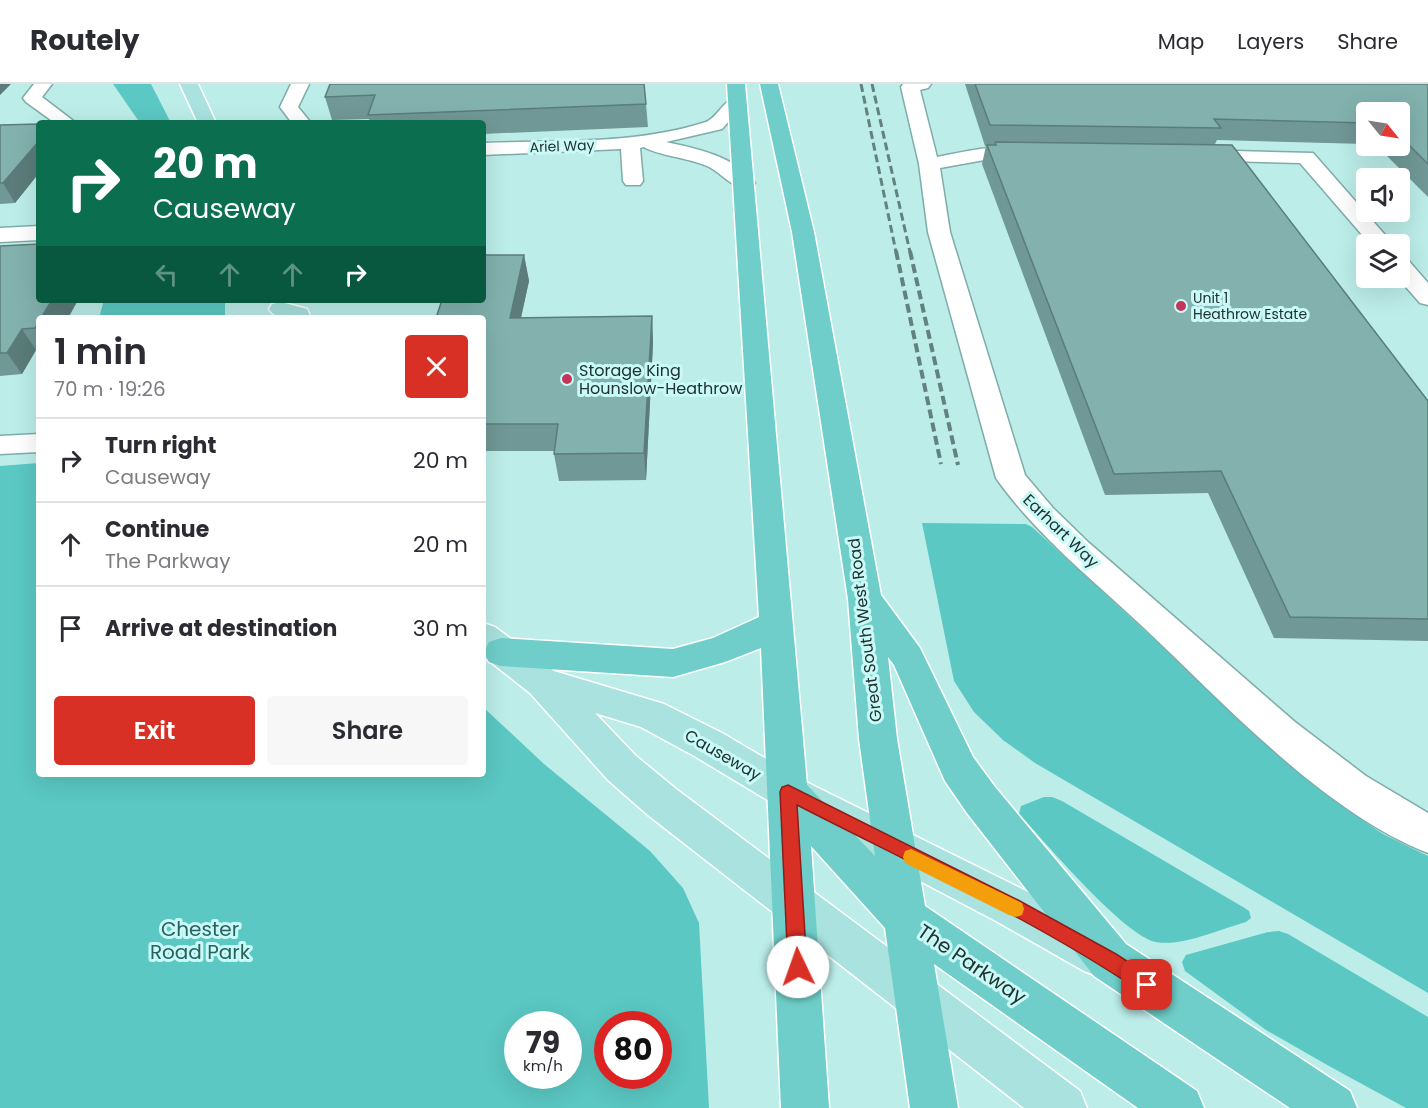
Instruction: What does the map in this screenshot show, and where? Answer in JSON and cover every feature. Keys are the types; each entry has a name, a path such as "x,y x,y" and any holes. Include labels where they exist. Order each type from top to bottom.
{"highway":[{"name":"Great South West Road","path":"769,84 801,221 865,599 878,739 934,1108"},
{"path":"736,93 745,183 788,792 805,1108"},
{"path":"865,599 908,658 959,769 981,800 1110,960 1333,1108"},
{"path":"492,645 673,663 700,657 761,633 776,624"},
{"name":"The Parkway","path":"788,792 905,918 1180,1108"}],"main road":[{"path":"189,84 206,120"},
{"name":"Causeway","path":"492,645 543,682 638,783 794,902"},
{"name":"Causeway","path":"543,682 651,715 895,849"},
{"path":"895,849 1011,906 1110,960"},
{"path":"794,902 1063,1108"}],"street":[{"path":"43,84 32,98 63,120"},
{"path":"300,84 289,107 300,120"},
{"name":"Earhart Way","path":"913,85 942,244 1011,478 1021,492 1072,543 1294,743 1369,800 1428,834"},
{"name":"Ariel Way","path":"486,149 636,143 715,124 736,93"},
{"path":"633,181 636,143"},
{"name":"Ariel Way","path":"636,143 703,157 717,163 745,183"},
{"path":"929,164 990,153 1048,154"},
{"path":"1177,156 1306,158 1373,234"},
{"path":"0,235 36,233"},
{"path":"1410,277 1428,298"},
{"path":"0,446 36,443"}],"green space":[{"path":"113,84 151,84 169,120 138,120"},
{"path":"103,303 225,303 225,315 100,315"},
{"name":"Chester Road Park","path":"36,463 36,777 486,777 486,710 544,764 650,851 683,888 699,923 709,1108 0,1108 0,466"},
{"path":"922,523 1026,524 1032,527 1274,749 1346,809 1383,834 1428,856 1428,993 1035,763 1003,740 974,712 954,681"},
{"path":"1044,797 1062,801 1243,907 1249,911 1251,918 1246,922 1213,933 1177,942 1156,942 1142,936 1105,906 1019,814 1021,806"},
{"path":"1279,931 1288,934 1428,1017 1428,1108 1406,1108 1329,1066 1266,1030 1185,971 1182,962 1186,955"}],"building":[{"path":"330,84 644,84 646,104 368,115 375,95 325,97"},
{"path":"975,84 1428,84 1428,164 1410,146 1410,102 1356,102 1356,123 1214,119 1221,128 990,125"},
{"path":"36,124 36,144 3,183 0,183 0,125"},
{"name":"Unit 1 Heathrow Estate","path":"995,142 1232,145 1428,401 1428,619 1290,617 1221,471 1114,474 987,145 996,145"},
{"path":"36,244 36,303 50,303 43,315 36,315 35,328 22,329 7,353 0,353 0,246"},
{"name":"Storage King Hounslow-Heathrow","path":"486,255 524,255 510,318 652,316 644,453 554,454 558,424 486,424 486,315 437,315 441,303 486,303"}],"railway":[{"path":"861,84 896,252"},
{"path":"872,84 910,252"},
{"path":"896,251 941,464"},
{"path":"910,251 958,465"}],"slow traffic":[{"path":"911,857 1016,909"}],"place":[{"name":"Unit 1 Heathrow Estate","path":"1181,306"},
{"name":"Storage King Hounslow-Heathrow","path":"567,379"}],"route":[{"path":"798,967 788,792 1011,906 1110,960 1147,985"}]}
